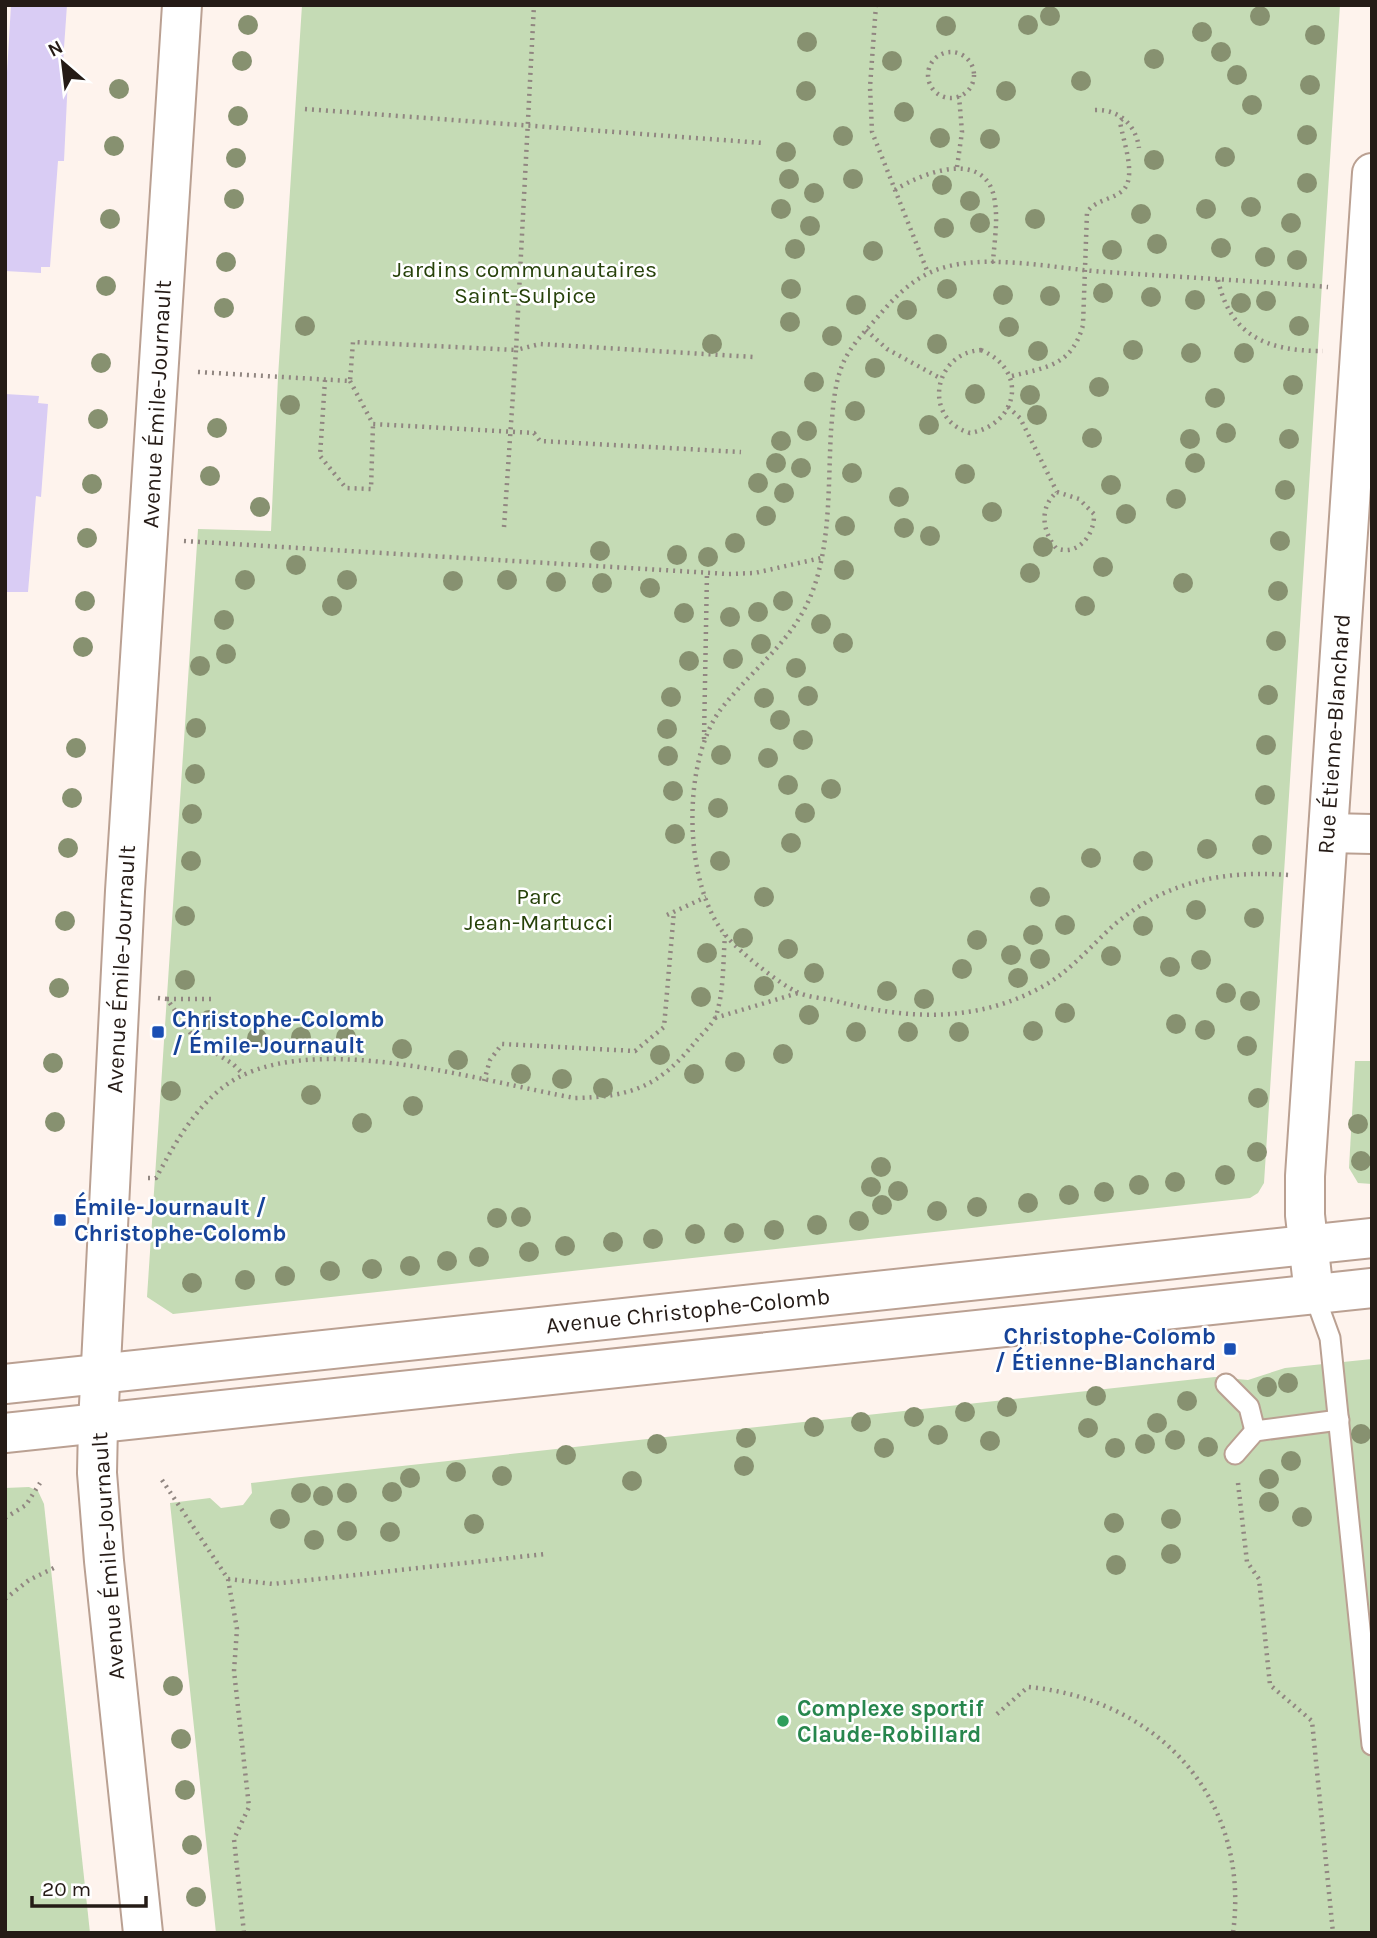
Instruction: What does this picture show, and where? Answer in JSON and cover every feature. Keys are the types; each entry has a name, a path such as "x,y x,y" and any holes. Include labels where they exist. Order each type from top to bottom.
{"street":[{"name":"Avenue Émile-Journault","path":"143,1933 97,1472 99,1374 125,891 182,5"},
{"name":"Rue Étienne-Blanchard","path":"1314,1294 1308,1245 1306,1176 1328,833 1368,305 1372,173"},
{"path":"1328,833 1372,834"},
{"name":"Avenue Christophe-Colomb","path":"5,1384 1372,1238"},
{"path":"5,1433 1372,1288"}],"lane":[{"path":"1314,1294 1330,1338 1372,1745"},
{"path":"1226,1384 1249,1407 1255,1431"},
{"path":"1235,1454 1255,1431 1339,1420"}],"path":[{"path":"504,527 534,5"},
{"path":"876,5 870,114 877,148 928,273"},
{"path":"944,52 957,52 972,64 973,83 959,96 940,95 928,80 930,66 944,52"},
{"path":"957,167 962,132 959,96"},
{"path":"305,109 763,143"},
{"path":"1095,110 1124,117 1133,129 1139,148"},
{"path":"1013,376 1045,368 1071,353 1083,326 1087,212 1093,205 1120,193 1127,186 1129,172 1121,131 1124,117"},
{"path":"895,190 929,173 957,167 976,171 990,186 996,206 993,263"},
{"path":"1289,875 1259,872 1229,874 1200,879 1171,889 1120,920 1048,983 990,1008 940,1017 914,1017 860,1009 798,993 725,935 706,897 696,860 693,828 695,771 704,742 720,711 794,627 814,586 821,558 838,376 850,349 893,300 928,273 947,267 993,263 1328,287"},
{"path":"1217,280 1228,314 1241,329 1261,341 1284,348 1323,351"},
{"path":"866,330 887,349 940,379"},
{"path":"325,380 320,456 346,488 371,489 373,424 351,381 354,342 516,350 540,344 754,357"},
{"path":"981,350 1003,364 1013,376 1008,407 994,422 978,432 960,430 943,413 939,403 940,379 960,355 981,350"},
{"path":"202,372 351,381"},
{"path":"1008,407 1020,418 1057,492 1079,499 1094,514 1093,531 1086,541 1068,550 1056,548 1045,529 1045,507 1057,492"},
{"path":"373,424 511,430 534,433 540,441 741,452"},
{"path":"192,542 707,572 755,573 821,558"},
{"path":"704,742 702,716 707,572"},
{"path":"667,915 706,897"},
{"path":"484,1081 490,1060 502,1044 591,1052 635,1051 664,1027 674,911"},
{"path":"150,1178 156,1178 177,1140 200,1109 223,1088 266,1066 341,1059 392,1063 575,1098 620,1095 655,1082 690,1050 715,1018 725,935"},
{"path":"667,982 674,982"},
{"path":"715,1018 798,993"},
{"path":"211,999 164,999 196,1041 233,1064 244,1075"},
{"path":"1235,1454 1247,1562 1259,1579 1270,1685 1312,1721 1333,1933"},
{"path":"162,1480 228,1579 237,1629 234,1671 249,1807 234,1839 244,1933"},
{"path":"5,1518 26,1505 40,1483"},
{"path":"228,1579 273,1584 546,1554"},
{"path":"5,1599 29,1580 58,1566"},
{"path":"998,1714 1028,1687 1052,1689 1087,1697 1117,1709 1170,1747 1196,1774 1213,1802 1225,1833 1231,1852 1236,1896 1233,1933"}],"green space":[{"name":"Parc Jean-Martucci","path":"302,5 1340,5 1264,1183 1258,1193 1250,1198 173,1314 147,1297 198,529 271,531"},
{"path":"1355,1061 1372,1061 1372,1184 1358,1183 1349,1168"},
{"name":"Complexe sportif Claude-Robillard","path":"1372,1359 1372,1933 216,1933 170,1503 210,1498 221,1508 243,1505 252,1493 251,1483 1215,1377 1248,1380 1285,1368"},
{"path":"29,1487 38,1491 44,1504 90,1933 5,1933 5,1488"}],"building":[{"path":"11,5 67,5 62,76 68,77 64,161 58,161 50,267 41,267 41,273 5,271 5,106"},
{"path":"5,394 39,396 38,403 48,404 41,497 36,496 28,592 5,592"}],"place":[{"name":"Christophe-Colomb / Émile-Journault","path":"158,1032"},
{"name":"Émile-Journault / Christophe-Colomb","path":"60,1220"},
{"name":"Christophe-Colomb / Étienne-Blanchard","path":"1230,1349"},
{"name":"Complexe sportif Claude-Robillard","path":"783,1721"}],"park label":[{"name":"Jardins communautaires Saint-Sulpice","path":"525,282"}]}
